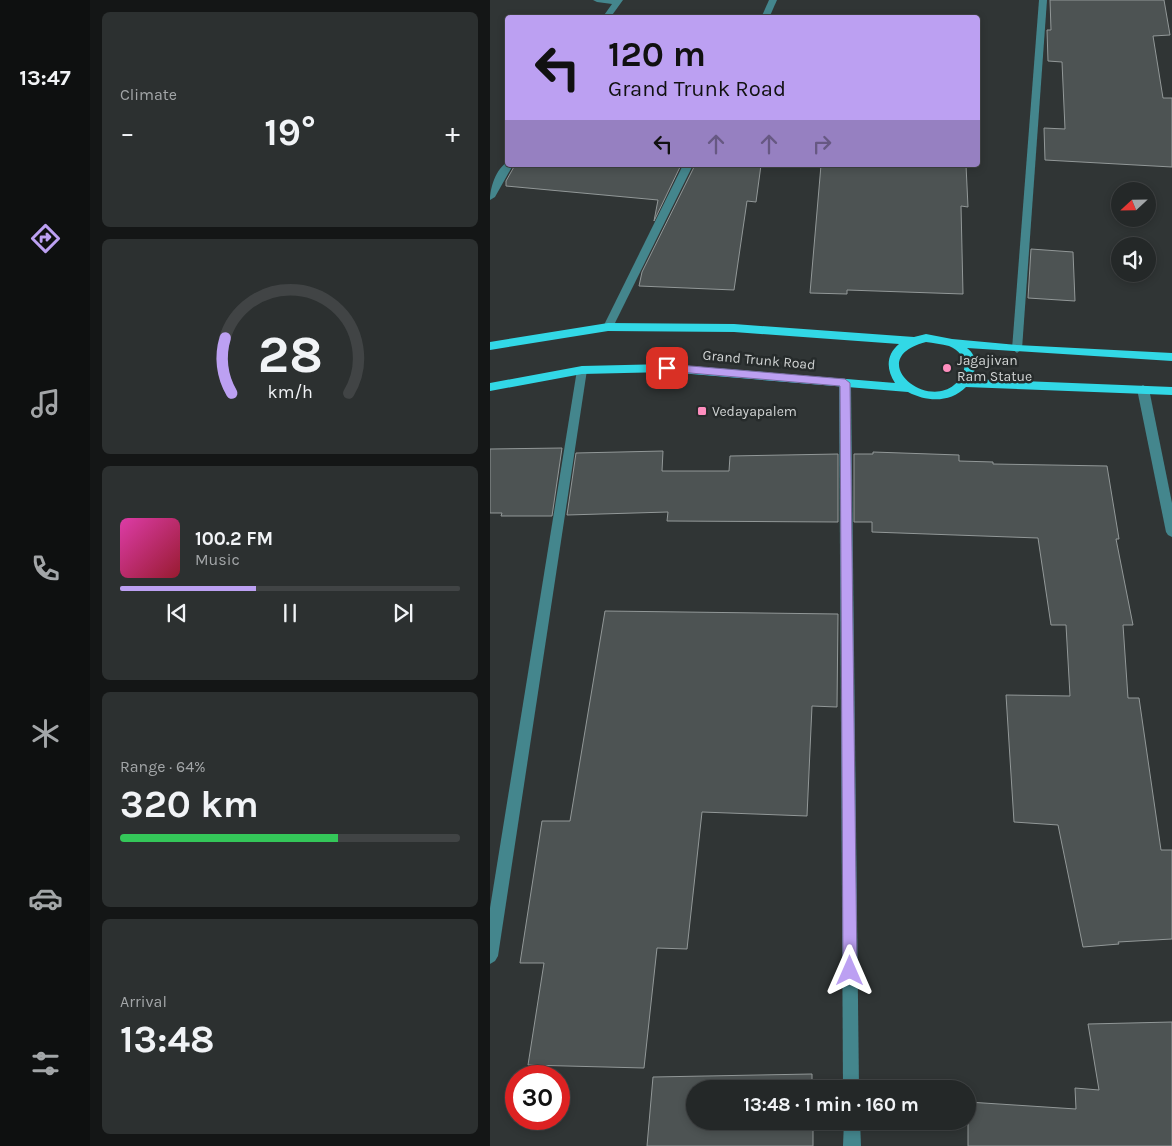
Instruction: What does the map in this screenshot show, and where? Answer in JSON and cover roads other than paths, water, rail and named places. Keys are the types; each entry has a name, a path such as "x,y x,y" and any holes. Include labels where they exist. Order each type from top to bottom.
{"main road":[{"path":"490,346 608,326 734,328 914,341"},
{"path":"926,338 939,339 961,348 968,357 971,366 971,375 966,383 956,390 945,394 932,395 919,393 899,381 894,371 893,362 896,353 914,341 926,338"},
{"path":"951,343 1017,349 1172,357"},
{"name":"Grand Trunk Road","path":"490,387 582,370 667,368 908,388"},
{"path":"966,383 1172,391"}],"street":[{"path":"597,0 619,1"},
{"path":"766,15 773,0"},
{"path":"1017,349 1043,0"},
{"path":"608,15 619,1"},
{"path":"490,197 507,167"},
{"path":"608,326 687,167"},
{"path":"490,956 582,370"},
{"path":"845,383 851,1080"},
{"path":"1144,389 1172,532"},
{"path":"852,1130 852,1146"}],"place":[{"name":"Jagajivan Ram Statue","path":"947,368"},
{"name":"Vedayapalem","path":"702,411"}]}
